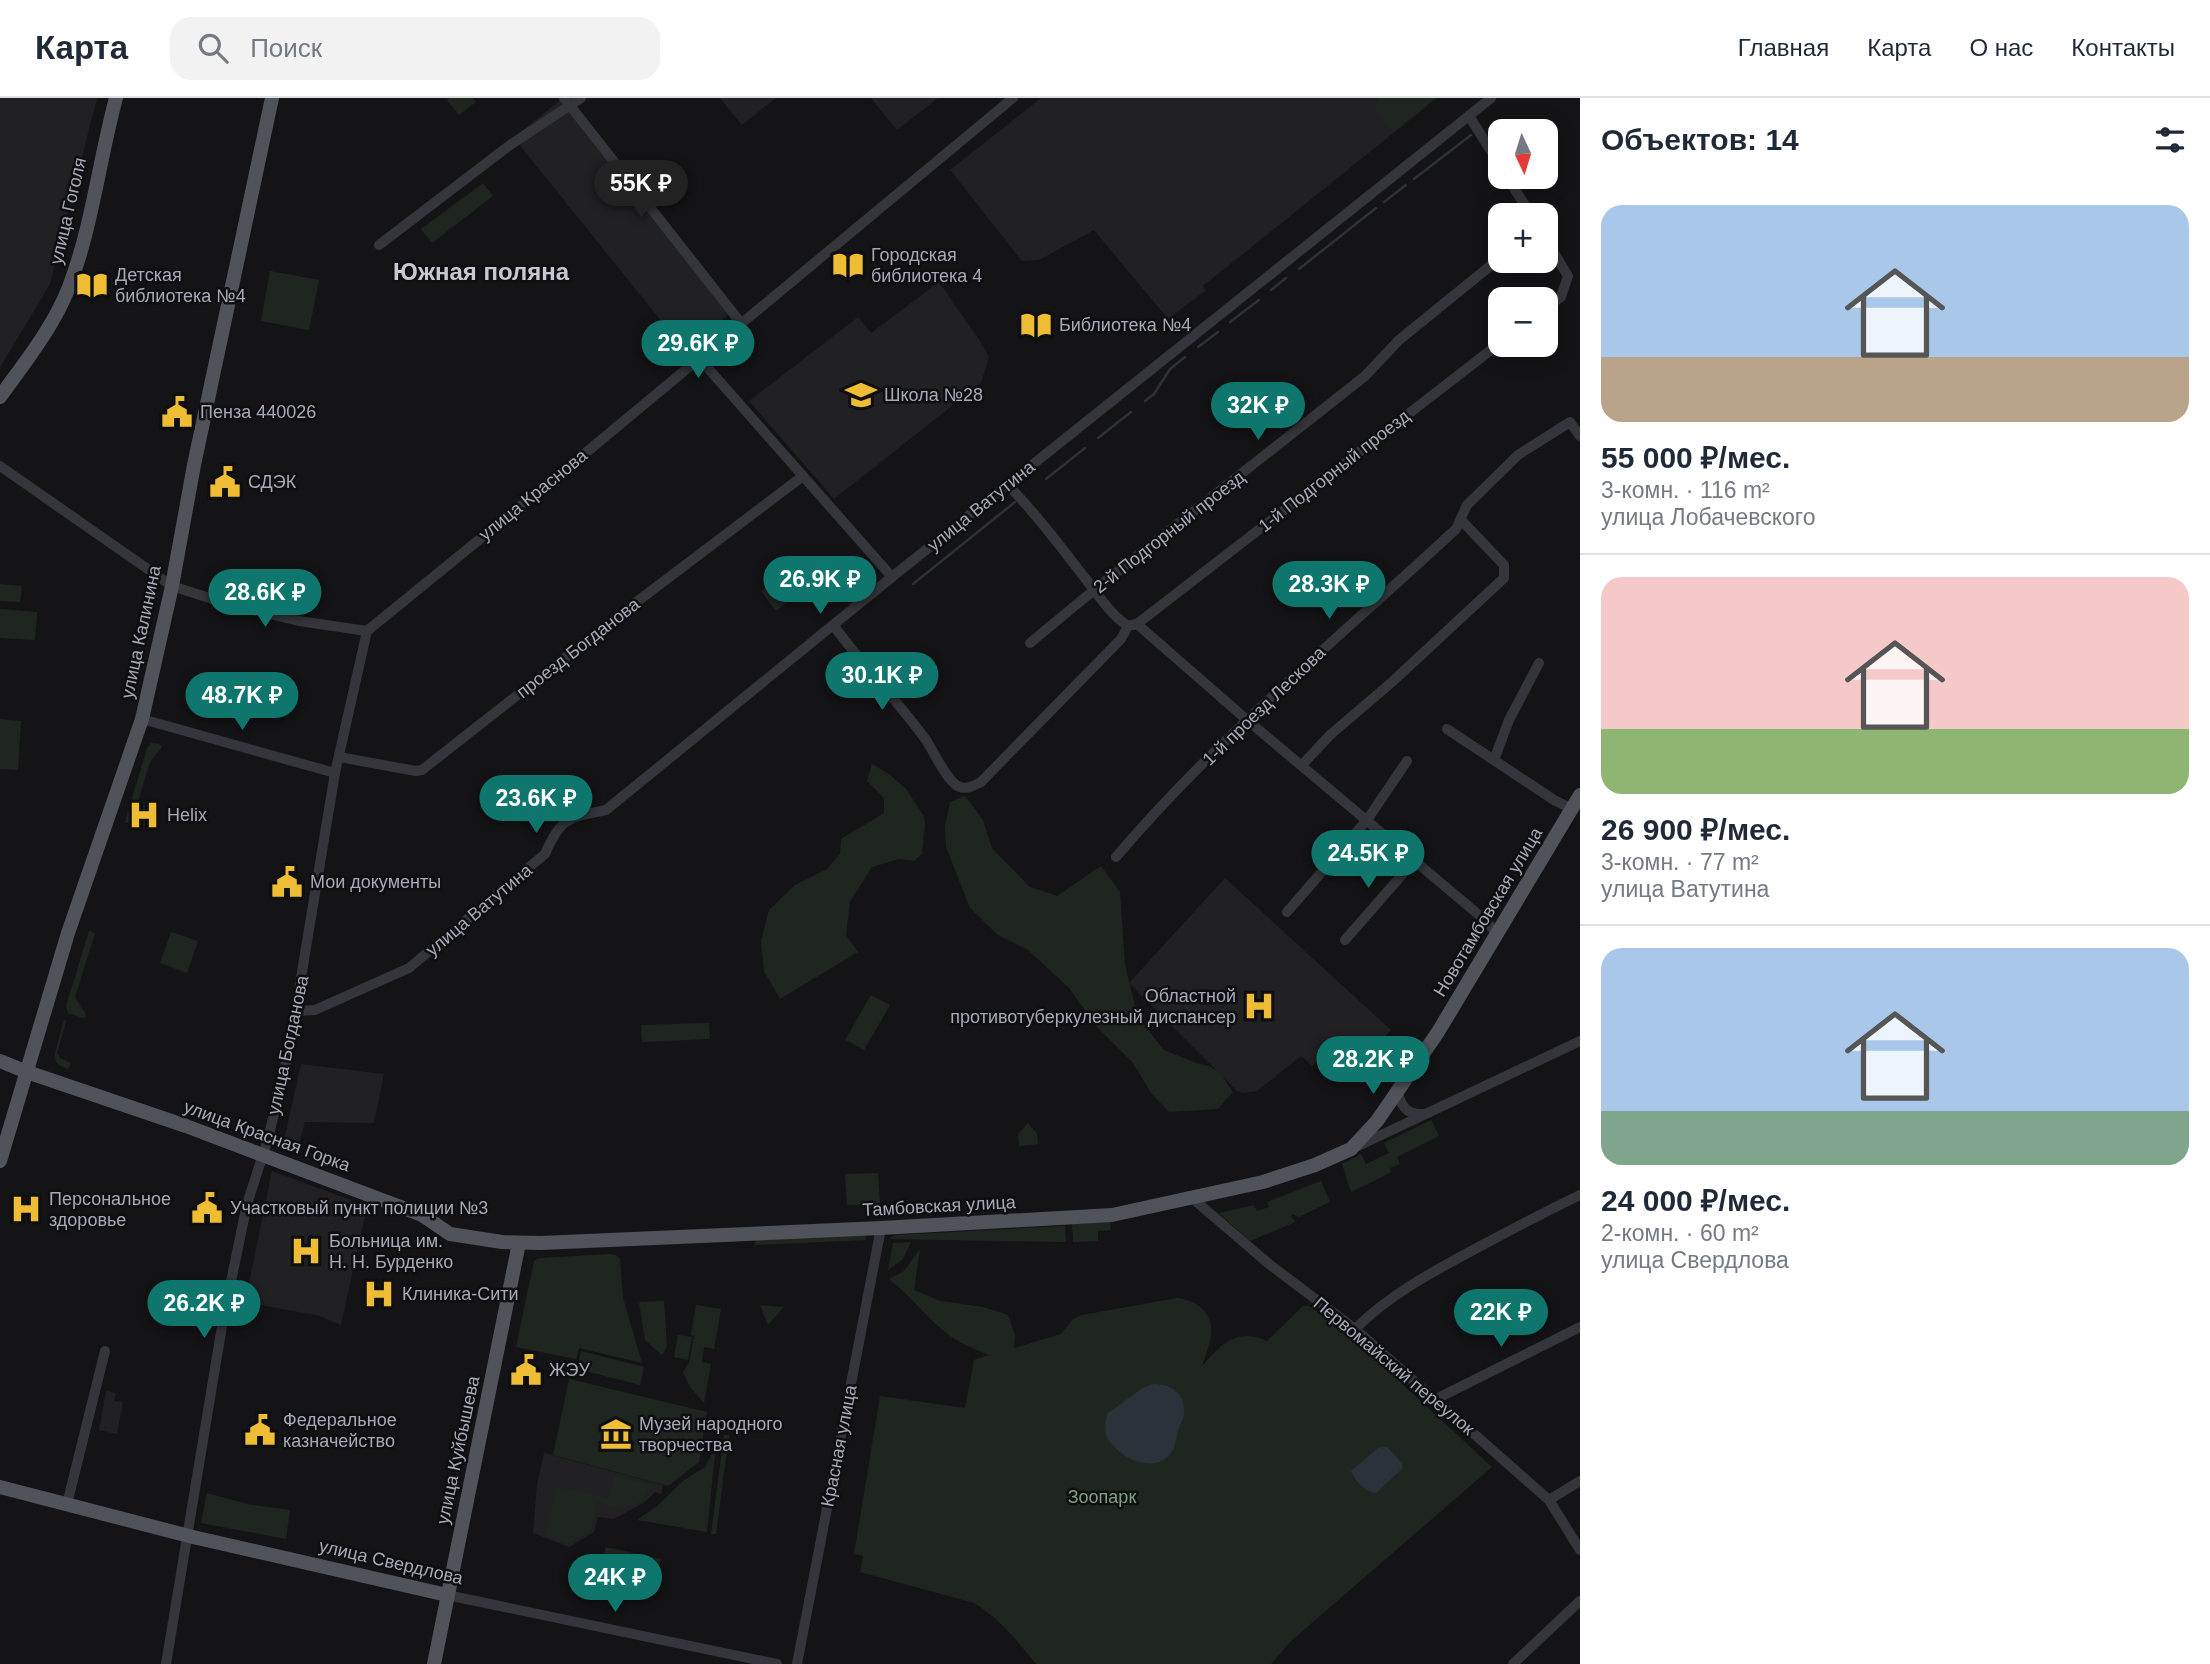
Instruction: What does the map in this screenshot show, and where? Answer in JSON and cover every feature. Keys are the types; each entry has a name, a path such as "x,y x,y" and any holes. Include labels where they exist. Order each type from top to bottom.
{"main road":[{"name":"улица Гоголя","path":"0,397 50,326 68,289 82,247 116,98"},
{"name":"улица Калинина","path":"0,1161 81,893 142,719 172,586 189,489 272,98"},
{"name":"Новотамбовская улица","path":"1351,1149 1377,1121 1428,1048 1580,794"},
{"name":"улица Красная Горка","path":"0,1061 186,1126 422,1215 450,1234 519,1243"},
{"name":"Тамбовская улица","path":"519,1243 881,1228 1111,1215 1263,1182 1315,1165 1351,1149"},
{"name":"улица Куйбышева","path":"435,1664 519,1243"},
{"name":"улица Свердлова","path":"0,1487 188,1535 447,1595"}],"street":[{"path":"379,246 568,102 581,98"},
{"name":"улица Краснова","path":"367,631 578,460 1013,98"},
{"name":"улица Ватутина","path":"297,1011 315,1010 409,968 545,854 554,833 572,817 606,810 892,577 1491,98"},
{"path":"568,102 741,323"},
{"path":"1469,116 1488,146"},
{"path":"1558,260 1568,276 1558,299"},
{"name":"2-й Подгорный проезд","path":"1030,643 1365,376 1399,340 1488,268"},
{"name":"1-й Подгорный проезд","path":"834,626 926,740 954,784 967,788 981,782 1133,625 1488,352"},
{"path":"699,358 892,577"},
{"name":"1-й проезд Лескова","path":"1116,857 1156,810 1247,720 1455,529 1467,505 1518,455 1570,422 1580,436"},
{"path":"0,466 172,586 228,604 299,621 367,631"},
{"name":"проезд Богданова","path":"339,757 422,770 622,613 803,476"},
{"path":"1008,485 1032,510 1122,622 1133,625 1302,765 1498,934"},
{"path":"1302,765 1330,735 1392,682 1504,578 1504,565 1461,520"},
{"name":"улица Богданова","path":"166,1664 223,1320 247,1204 263,1156 297,1011 335,774 367,631"},
{"path":"1494,760 1511,715 1539,663"},
{"path":"142,719 335,774"},
{"path":"1447,729 1572,809"},
{"path":"1287,912 1367,820 1407,761"},
{"path":"1345,940 1415,860"},
{"path":"1351,1149 1580,1041"},
{"path":"1398,1091 1404,1109 1410,1113 1426,1113"},
{"path":"1355,1329 1394,1296 1444,1265 1580,1195"},
{"name":"Первомайский переулок","path":"1192,1198 1269,1264 1355,1329 1549,1500 1580,1549"},
{"name":"Красная улица","path":"797,1664 881,1228"},
{"path":"1436,1399 1580,1327"},
{"path":"67,1504 105,1351"},
{"path":"1549,1500 1580,1481"},
{"name":"улица Свердлова","path":"447,1595 776,1664"},
{"path":"1513,1664 1580,1601"}],"shaded area":[{"path":"0,98 97,98 50,284 0,367"},
{"path":"720,98 776,98 742,125"},
{"path":"871,98 938,98 897,130"},
{"path":"1041,98 1437,98 1203,286 1206,290 1168,319 1094,230 1039,260 1022,261 950,170"},
{"path":"560,100 731,312 687,353 514,138"},
{"name":"Школа №28","path":"939,282 989,357 981,383 834,499 749,401 858,317 871,333"},
{"name":"Областной противотуберкулезный диспансер","path":"1225,878 1391,1030 1343,1079 1321,1057 1312,1066 1301,1056 1257,1091 1237,1091 1129,983"},
{"path":"301,1064 384,1074 374,1123 305,1122 298,1149 283,1145"},
{"path":"272,1171 367,1206 341,1325 320,1316 245,1302"},
{"path":"1153,1384 1176,1391 1182,1400 1184,1413 1173,1450 1168,1457 1162,1461 1148,1463 1133,1460 1120,1452 1108,1439 1105,1426 1107,1414 1141,1389"},
{"path":"106,1391 116,1393 114,1401 123,1402 117,1434 99,1430"},
{"path":"1387,1447 1402,1463 1402,1469 1376,1493 1368,1491 1355,1479 1351,1471 1378,1448"},
{"path":"544,1453 663,1485 661,1494 655,1492 645,1502 614,1519 598,1517 594,1532 569,1547 533,1533 537,1484"}],"green space":[{"path":"472,98 476,102 459,115 447,100"},
{"path":"1379,98 1435,98 1393,132 1374,108"},
{"path":"483,183 493,196 432,243 421,229"},
{"path":"270,271 319,280 309,330 261,321"},
{"path":"779,578 794,597 776,611 761,591"},
{"path":"0,584 22,586 20,602 0,601"},
{"path":"0,609 37,612 35,640 0,638"},
{"path":"0,719 21,721 18,770 0,769"},
{"path":"151,743 162,747 150,762 131,824 125,822 147,748"},
{"path":"872,764 906,789 923,815 925,822 922,854 914,861 899,859 872,867 850,902 846,935 858,952 780,999 764,971 761,941 769,910 795,885 827,869 840,854 841,839 884,813 884,798 867,781"},
{"path":"965,796 983,820 992,848 1030,887 1057,896 1101,866 1120,892 1125,965 1135,1006 1144,1025 1164,1050 1209,1066 1220,1073 1233,1092 1218,1109 1169,1112 1151,1093 1133,1063 1097,1027 1069,988 1028,950 998,935 970,908 946,847 945,826 950,802"},
{"path":"89,931 95,933 75,997 85,1013 86,1017 83,1018 68,1013 66,1006"},
{"path":"171,932 198,941 187,973 160,963"},
{"path":"871,995 890,1005 864,1050 845,1040"},
{"path":"64,1020 66,1021 57,1053 60,1058 71,1063 68,1069 59,1065 55,1053"},
{"path":"709,1023 710,1039 642,1042 641,1025"},
{"path":"1431,1120 1439,1136 1397,1157 1400,1164 1390,1168 1392,1172 1351,1192 1342,1164 1361,1154 1366,1164 1389,1153 1384,1143"},
{"path":"1028,1123 1037,1134 1038,1144 1019,1146 1018,1134"},
{"path":"878,1173 880,1204 847,1205 845,1174"},
{"path":"1321,1181 1330,1202 1299,1217 1292,1214 1291,1217 1295,1221 1293,1223 1250,1241 1219,1213 1254,1205 1257,1211 1269,1207 1267,1202"},
{"path":"1110,1222 1111,1230 1098,1231 1098,1241 1073,1242 1072,1224"},
{"path":"1065,1226 1066,1242 889,1239 895,1235"},
{"path":"865,1235 866,1240 754,1245 757,1239"},
{"path":"911,1242 903,1259 888,1270 893,1243"},
{"name":"Зоопарк","path":"920,1249 914,1290 941,1301 983,1307 1008,1315 1015,1335 1014,1348 1061,1334 1073,1319 1082,1315 1177,1298 1201,1307 1209,1319 1211,1336 1202,1366 1230,1340 1246,1336 1267,1341 1303,1306 1309,1306 1347,1333 1492,1467 1291,1641 1271,1664 1036,1664 1000,1623 974,1603 860,1572 863,1556 854,1554 880,1396 965,1408 974,1360 989,1355 950,1336 889,1279 904,1271"},
{"path":"609,1254 620,1259 623,1298 642,1363 579,1348 576,1359 516,1347 534,1261 540,1258"},
{"path":"664,1301 667,1347 662,1355 645,1340 639,1302"},
{"path":"696,1305 721,1309 714,1349 704,1347 702,1362 711,1364 704,1403 690,1387 683,1372 689,1363"},
{"path":"760,1305 784,1307 768,1325"},
{"path":"678,1335 692,1337 688,1360 674,1357"},
{"path":"581,1351 644,1367 640,1385 577,1369"},
{"path":"569,1379 707,1412 699,1462 668,1486 553,1455"},
{"path":"724,1435 729,1435 716,1534 711,1534"},
{"path":"712,1454 715,1454 707,1532 637,1520 656,1507 684,1480 704,1468"},
{"path":"615,1475 651,1485 648,1493 635,1505 626,1508 597,1502 591,1531 568,1543 545,1536 557,1487 609,1498"},
{"path":"207,1493 247,1504 290,1510 286,1539 201,1523"},
{"path":"606,1547 661,1559 657,1575 602,1559"}],"waterway":[{"path":"1414,179 1471,135"},
{"path":"1384,202 1406,185"},
{"path":"1299,269 1376,208"},
{"path":"1271,290 1286,278"},
{"path":"1230,322 1259,300"},
{"path":"1198,347 1218,332"},
{"path":"1145,401 1154,394 1170,369 1185,357"},
{"path":"1098,438 1131,412"},
{"path":"1046,479 1085,448"},
{"path":"913,584 1015,502"}],"place":[{"name":"Городская библиотека 4","path":"848,265"},
{"name":"Детская библиотека №4","path":"92,285"},
{"name":"Библиотека №4","path":"1036,325"},
{"name":"Школа №28","path":"861,395"},
{"name":"Пенза 440026","path":"177,412"},
{"name":"СДЭК","path":"225,482"},
{"name":"Helix","path":"144,815"},
{"name":"Мои документы","path":"287,882"},
{"name":"Областной противотуберкулезный диспансер","path":"1259,1006"},
{"name":"Участковый пункт полиции №3","path":"207,1208"},
{"name":"Персональное здоровье","path":"26,1209"},
{"name":"Больница им. Н. Н. Бурденко","path":"306,1251"},
{"name":"Клиника-Сити","path":"379,1294"},
{"name":"ЖЭУ","path":"526,1370"},
{"name":"Федеральное казначейство","path":"260,1430"},
{"name":"Музей народного творчества","path":"616,1434"}],"district":[{"name":"Южная поляна","path":"481,271"}]}
